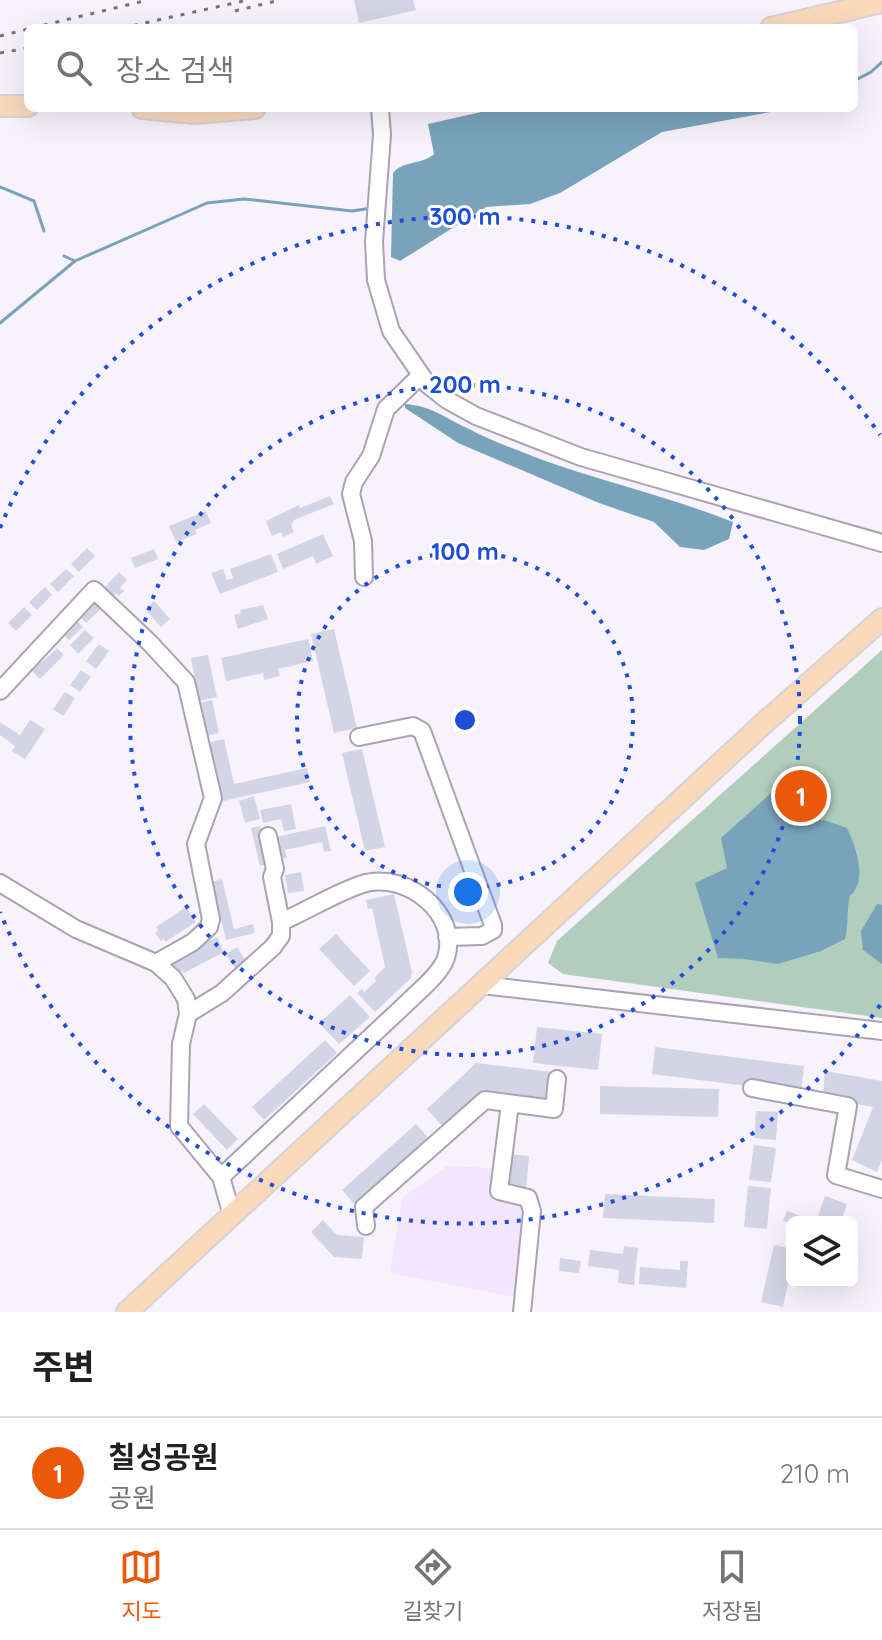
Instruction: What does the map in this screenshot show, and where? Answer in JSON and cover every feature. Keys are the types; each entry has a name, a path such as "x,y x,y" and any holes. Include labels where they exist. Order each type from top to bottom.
{"main road":[{"path":"788,24 882,2"},
{"path":"0,106 24,106"},
{"path":"184,112 206,112"},
{"path":"127,1312 763,724 882,619"}],"street":[{"path":"380,112 382,135 374,242 379,297 391,331 420,376 447,400 476,416 581,457 882,543"},
{"path":"364,577 363,541 351,494 354,482 371,456 386,409 420,376"},
{"path":"0,691 94,590 186,682 213,798 196,844 211,919 205,932 156,963"},
{"path":"359,737 413,726 422,731 493,925 493,930 482,936 447,937"},
{"path":"188,1014 222,993 281,936 272,877 275,869 268,836"},
{"path":"221,1177 437,972 447,955 447,937 435,907 409,887 383,882 366,883 281,922"},
{"path":"0,883 76,929 156,963 173,978 186,999 188,1014 181,1044 179,1126 221,1177 232,1215"},
{"path":"482,985 882,1031"},
{"path":"366,1226 364,1207 485,1100 554,1109 557,1079"},
{"path":"752,1088 848,1106 836,1175 882,1189"},
{"path":"510,1104 499,1191 528,1198 532,1211 522,1312"}],"shaded area":[{"path":"447,1166 493,1168 497,1195 524,1203 514,1297 390,1273 402,1198"}],"green space":[{"path":"882,650 882,1018 563,974 548,963 557,941"}],"water":[{"path":"481,112 770,112 662,132 560,193 530,204 486,207 400,261 391,257 393,173 402,166 434,154 428,124"},
{"path":"405,404 430,410 540,459 733,522 729,539 704,550 680,547 654,522 599,503 458,443 405,408"},
{"path":"779,786 803,803 804,818 808,821 824,820 847,828 857,854 859,872 850,896 845,939 821,951 778,964 718,958 695,883 727,868 721,838"},
{"path":"877,904 882,905 882,964 863,950 861,931"}],"building":[{"path":"354,0 413,0 416,10 359,23"},
{"path":"330,496 334,504 294,520 291,525 294,532 283,537 281,532 272,536 266,521 299,505 300,508"},
{"path":"206,511 211,523 195,530 197,534 176,542 169,526"},
{"path":"323,534 333,556 316,564 313,556 283,569 277,554"},
{"path":"87,548 95,556 79,572 71,564"},
{"path":"154,549 158,559 135,568 131,558"},
{"path":"271,554 278,572 220,594 211,573 223,569 227,580 233,578 230,569"},
{"path":"66,569 74,576 58,592 50,584"},
{"path":"119,572 127,580 120,588 124,591 119,596 116,593 111,599 102,590"},
{"path":"45,587 52,595 37,610 29,602"},
{"path":"93,599 102,608 86,623 77,614"},
{"path":"154,601 170,619 161,627 145,609"},
{"path":"263,605 268,619 238,629 234,615 241,613 240,610"},
{"path":"24,607 32,615 16,631 8,623"},
{"path":"74,618 83,627 69,640 60,631"},
{"path":"334,629 357,728 334,733 311,634"},
{"path":"85,630 94,638 78,654 70,645"},
{"path":"308,639 313,661 278,669 280,676 264,680 263,673 226,681 221,658"},
{"path":"99,644 109,651 96,669 86,661"},
{"path":"57,648 64,655 40,679 30,669"},
{"path":"208,655 217,697 199,701 191,658"},
{"path":"81,670 91,677 80,692 70,685"},
{"path":"65,692 75,698 63,716 53,709"},
{"path":"212,700 219,733 207,736 200,703"},
{"path":"30,720 45,729 25,759 12,751 15,746 0,735 0,722 20,735"},
{"path":"224,739 234,784 307,768 310,782 219,802 206,743"},
{"path":"362,749 385,847 365,851 342,753"},
{"path":"254,796 260,819 245,823 239,801"},
{"path":"291,804 296,829 284,831 281,819 263,823 260,810"},
{"path":"260,826 269,864 260,866 251,828"},
{"path":"325,826 331,851 324,852 322,842 285,850 287,858 277,860 272,838"},
{"path":"301,872 304,891 288,893 285,875"},
{"path":"222,879 234,929 253,924 255,933 226,940 212,882"},
{"path":"394,894 412,972 411,978 375,1012 357,993 362,989 364,992 376,981 374,978 385,967 372,908 368,909 366,900"},
{"path":"186,907 196,922 165,942 164,939 161,941 155,933 158,931 156,927"},
{"path":"336,934 370,971 354,986 319,949"},
{"path":"217,937 224,952 184,973 176,972 170,961"},
{"path":"237,947 248,964 237,971 226,954"},
{"path":"350,995 370,1017 339,1044 319,1023"},
{"path":"537,1027 602,1034 598,1070 533,1063"},
{"path":"325,1040 337,1053 264,1120 252,1107"},
{"path":"655,1047 804,1066 801,1093 652,1074"},
{"path":"476,1063 552,1072 550,1099 492,1092 445,1129 427,1109"},
{"path":"825,1071 882,1081 882,1160 877,1172 852,1160 873,1107 823,1098"},
{"path":"600,1086 719,1089 718,1117 600,1114"},
{"path":"204,1104 238,1139 227,1150 193,1114"},
{"path":"756,1111 778,1112 776,1140 754,1138"},
{"path":"416,1124 430,1140 355,1205 342,1190"},
{"path":"754,1145 776,1148 771,1182 749,1180"},
{"path":"509,1154 529,1156 526,1189 506,1187"},
{"path":"748,1186 771,1188 767,1229 744,1227"},
{"path":"605,1194 715,1199 714,1223 603,1218"},
{"path":"825,1196 847,1204 843,1216 818,1216"},
{"path":"787,1211 800,1216 786,1216 786,1222 783,1221"},
{"path":"323,1220 337,1235 364,1237 362,1259 334,1257 311,1232"},
{"path":"774,1245 786,1248 787,1288 783,1307 761,1302"},
{"path":"624,1246 638,1248 634,1285 618,1283 619,1270 588,1266 590,1250 623,1254"},
{"path":"560,1258 581,1261 579,1273 559,1271"},
{"path":"680,1261 688,1261 686,1288 639,1284 640,1267 680,1270"}],"waterway":[{"path":"858,79 882,62"},
{"path":"0,187 34,201 44,231"},
{"path":"0,323 75,261 207,203 244,199 352,211 372,208"},
{"path":"64,256 75,261"}],"railway":[{"path":"49,24 148,0"},
{"path":"140,24 248,0"},
{"path":"235,11 280,0"},
{"path":"0,36 24,30"},
{"path":"0,53 24,49"}],"place":[{"name":"칠성공원","path":"801,796"}]}
